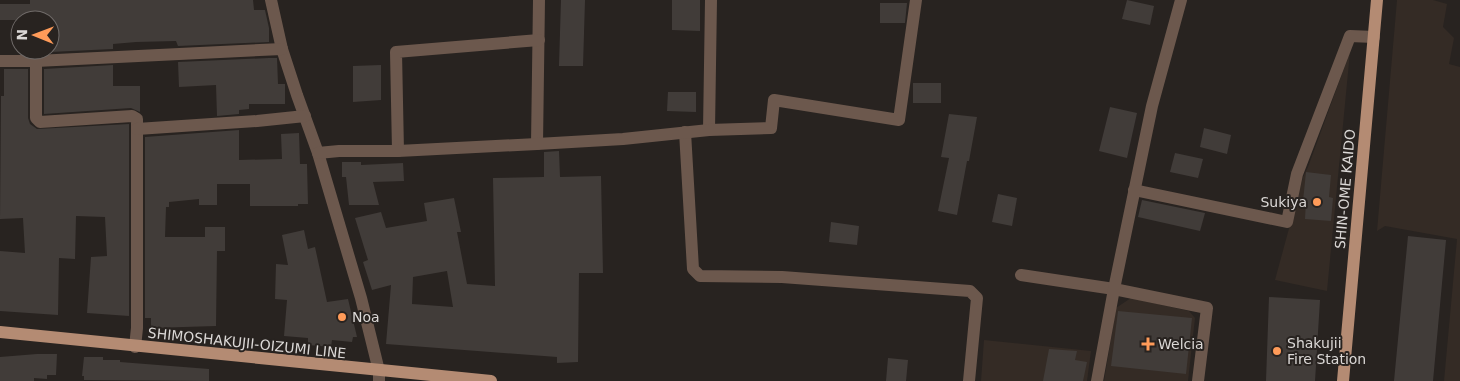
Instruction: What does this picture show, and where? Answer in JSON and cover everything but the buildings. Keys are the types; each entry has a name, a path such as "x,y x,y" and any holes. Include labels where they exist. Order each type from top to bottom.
{"main road":[{"name":"SHIN-OME KAIDO","path":"1343,381 1377,0"},
{"name":"SHIMOSHAKUJII-OIZUMI LINE","path":"0,332 379,376 491,381"}],"street":[{"path":"271,0 282,49 318,153 361,298 379,376"},
{"path":"537,144 539,0"},
{"path":"709,130 711,0"},
{"path":"318,153 537,144 623,139 709,130 772,128 774,100 898,120 916,0"},
{"path":"1097,381 1114,288 1152,106 1181,0"},
{"path":"1134,190 1287,222 1297,174 1350,36 1374,37"},
{"path":"398,151 396,52 539,40"},
{"path":"0,61 36,61 282,49"},
{"path":"36,61 36,118 40,122 132,116 137,119 137,309 135,347"},
{"path":"136,129 305,116"},
{"path":"685,132 693,269 700,276 782,277 970,291 977,298 969,381"},
{"path":"1021,275 1114,288 1207,308 1198,381"}],"shaded area":[{"path":"1397,0 1433,0 1447,4 1443,27 1454,38 1449,64 1460,67 1460,381 1444,381 1457,239 1385,226 1377,231"},
{"path":"1350,52 1327,291 1275,280 1303,177"},
{"path":"1131,298 1189,311 1195,318 1188,381 1104,381 1116,308"},
{"path":"984,340 1091,351 1087,381 981,381"}],"place":[{"name":"Sukiya","path":"1317,202"},
{"name":"Noa","path":"342,317"},
{"name":"Welcia","path":"1148,344"},
{"name":"Shakujii Fire Station","path":"1277,351"}]}
